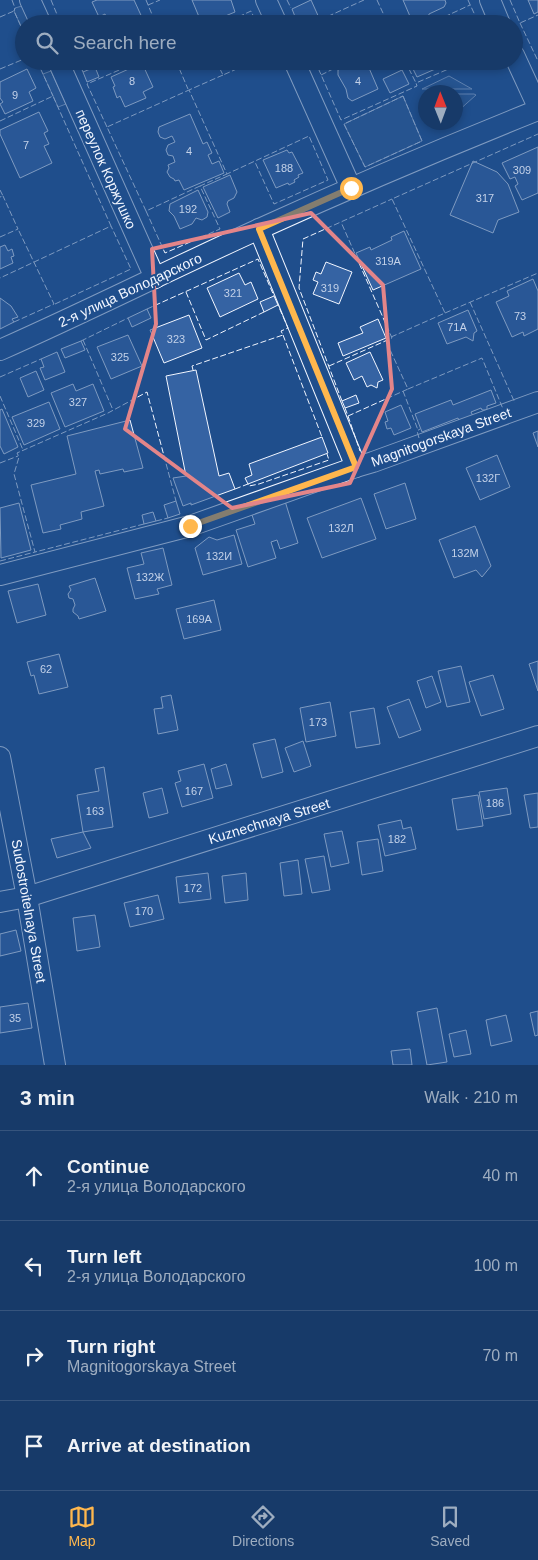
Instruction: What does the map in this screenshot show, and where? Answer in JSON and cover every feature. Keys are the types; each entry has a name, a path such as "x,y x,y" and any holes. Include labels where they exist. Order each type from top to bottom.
{"street":[{"path":"30,0 37,15"},
{"path":"266,0 273,15"},
{"path":"490,0 496,15"},
{"name":"переулок Коржушко","path":"62,70 155,278"},
{"path":"298,70 351,188"},
{"path":"521,70 538,108"},
{"name":"2-я улица Володарского","path":"0,350 81,314 259,229 538,108"},
{"path":"259,229 356,467"},
{"name":"Magnitogorskaya Street","path":"0,575 190,526 538,402"},
{"name":"Kuznechnaya Street","path":"0,902 27,897 538,736"},
{"name":"Sudostroitelnaya Street","path":"0,757 27,897 55,1065"}],"highlighted area":[{"path":"311,213 383,285 392,389 350,483 232,508 125,429 156,324 152,249"}],"shaded area":[{"path":"22,6 26,15 16,15 15,8"},
{"path":"51,71 66,104 58,107 43,74"},
{"path":"449,76 472,89 463,89 463,85 430,85"},
{"path":"463,94 476,95 463,107"},
{"path":"403,96 422,141 365,167 344,124"}],"building":[{"path":"97,0 134,0 141,15 98,15 92,2"},
{"path":"192,0 231,0 235,12 228,15 198,15"},
{"path":"311,0 318,15 294,15 292,9"},
{"path":"403,0 445,0 444,7 429,15 409,15"},
{"path":"528,0 538,0 538,12 534,14"},
{"path":"27,70 36,88 29,92 33,101 5,114 0,104 3,102 0,98 0,82"},
{"path":"96,70 99,77 87,82 83,72"},
{"path":"126,70 145,70 153,87 143,92 146,98 125,107 120,96 117,98 111,77"},
{"path":"338,70 370,70 378,89 352,101 348,98 346,89 338,75"},
{"path":"402,70 409,84 390,93 383,79"},
{"path":"414,70 433,70 417,77"},
{"path":"39,112 48,131 44,133 49,144 44,146 52,163 20,178 0,134 0,130"},
{"path":"190,114 203,144 207,142 212,153 208,155 212,164 219,161 224,173 184,190 179,180 175,181 167,172 168,165 175,162 173,156 168,155 166,150 168,145 175,142 172,136 165,139 160,137 158,132 159,127"},
{"path":"538,147 538,193 522,200 515,186 518,184 515,177 510,179 502,163"},
{"path":"287,150 289,153 292,152 303,173 298,175 299,177 294,180 295,182 276,188 263,160"},
{"path":"473,161 497,172 508,184 519,212 498,220 493,233 450,215"},
{"path":"230,175 237,192 234,198 228,201 227,204 230,212 218,218 203,187"},
{"path":"198,190 208,212 207,217 202,220 196,218 192,224 180,229 174,216 169,211 170,204"},
{"path":"404,231 421,269 373,290 356,253 370,247 371,250 392,240 391,237"},
{"path":"5,245 8,251 12,249 14,256 11,257 13,263 0,269 0,247"},
{"path":"326,262 352,272 339,304 313,294 318,282 313,280 316,272 321,274"},
{"path":"239,273 245,285 251,282 258,299 220,317 207,288"},
{"path":"533,279 538,291 538,329 524,336 523,332 512,337 496,302 509,296 507,291"},
{"path":"274,296 278,305 264,312 260,302"},
{"path":"0,298 11,306 18,317 12,319 14,322 0,329"},
{"path":"147,309 151,318 132,327 128,318"},
{"path":"468,310 477,331 474,333 473,341 466,337 447,344 438,323"},
{"path":"189,315 202,348 164,363 150,330"},
{"path":"378,319 386,338 343,356 338,343 363,333 360,327"},
{"path":"128,335 142,366 111,379 97,347"},
{"path":"81,341 85,350 65,358 61,349"},
{"path":"57,352 65,372 45,380 40,368 44,367 41,359"},
{"path":"370,352 383,380 378,382 377,388 371,385 367,387 362,376 354,380 346,363"},
{"path":"196,370 219,476 229,473 235,489 191,505 191,503 183,506 173,478 186,476 166,376"},
{"path":"36,371 44,390 28,397 20,378"},
{"path":"73,384 76,391 93,384 104,411 65,427 51,393"},
{"path":"491,390 496,403 487,406 487,410 482,410 481,408 471,412 473,416 459,421 458,418 422,432 415,414 451,400 453,405"},
{"path":"356,395 359,403 345,408 342,401"},
{"path":"49,402 60,429 24,445 12,417"},
{"path":"401,405 411,428 394,435 391,428 387,429 385,422 388,421 385,412"},
{"path":"2,409 18,447 4,454 0,446 0,410"},
{"path":"130,420 143,468 124,472 123,469 100,474 99,470 95,471 104,506 81,512 82,519 60,525 61,529 43,533 31,485 76,474 67,436"},
{"path":"538,431 538,447 533,433"},
{"path":"322,437 328,453 248,484 245,478 252,475 249,464"},
{"path":"497,455 510,487 480,500 466,468"},
{"path":"405,483 416,519 386,529 374,494"},
{"path":"361,498 376,539 322,558 307,518"},
{"path":"176,501 180,514 168,518 164,505"},
{"path":"285,501 298,543 280,549 277,540 271,542 276,558 248,567 236,530 255,524 251,512"},
{"path":"19,503 31,550 1,558 0,508"},
{"path":"153,512 156,521 144,524 142,515"},
{"path":"475,526 491,566 482,577 476,570 454,578 439,540"},
{"path":"234,535 242,564 203,575 195,548 209,537 217,540"},
{"path":"163,548 172,585 157,589 159,594 135,599 127,568 144,564 141,553"},
{"path":"95,578 106,611 79,619 73,612 75,605 73,599 69,598 68,594 71,590 69,586"},
{"path":"38,584 46,615 17,623 8,591"},
{"path":"214,600 221,630 184,639 176,609"},
{"path":"59,654 68,687 39,694 34,675 31,676 27,662"},
{"path":"538,661 538,691 529,664"},
{"path":"461,666 470,702 447,707 438,671"},
{"path":"493,675 504,709 481,716 469,682"},
{"path":"432,676 441,702 426,708 417,681"},
{"path":"171,695 178,730 158,734 154,709 163,708 161,697"},
{"path":"409,699 421,730 399,738 387,707"},
{"path":"330,702 336,736 306,742 300,708"},
{"path":"374,708 380,744 356,748 350,712"},
{"path":"275,739 283,772 262,778 253,744"},
{"path":"303,741 311,766 294,772 285,748"},
{"path":"204,764 213,798 182,807 175,783 181,781 178,771"},
{"path":"226,764 232,785 216,789 211,769"},
{"path":"104,767 113,827 83,832 77,795 99,791 95,769"},
{"path":"162,788 168,813 149,818 143,793"},
{"path":"507,788 511,814 484,819 479,792"},
{"path":"538,793 538,827 530,828 524,795"},
{"path":"478,795 483,826 457,830 452,799"},
{"path":"401,820 403,829 411,827 416,849 385,856 378,825"},
{"path":"342,831 349,863 331,867 324,834"},
{"path":"83,832 91,848 57,858 51,839"},
{"path":"378,839 383,871 362,875 357,842"},
{"path":"324,856 330,890 312,893 305,859"},
{"path":"298,860 302,894 284,896 280,863"},
{"path":"208,873 211,899 179,903 176,877"},
{"path":"246,873 248,900 225,903 222,876"},
{"path":"158,895 164,919 130,927 124,903"},
{"path":"95,915 100,947 77,951 73,918"},
{"path":"16,930 21,951 0,956 0,934"},
{"path":"28,1003 32,1028 0,1033 0,1007"},
{"path":"437,1008 447,1062 427,1065 417,1012"},
{"path":"538,1011 538,1035 535,1036 530,1013"},
{"path":"506,1015 512,1041 491,1046 486,1020"},
{"path":"466,1030 471,1054 454,1057 449,1034"},
{"path":"410,1049 412,1065 393,1065 391,1051"}],"fence":[{"path":"12,0 15,8 14,11"},
{"path":"51,0 57,15"},
{"path":"146,0 152,15"},
{"path":"148,5 160,0"},
{"path":"287,0 291,8"},
{"path":"331,15 364,0"},
{"path":"377,0 384,15"},
{"path":"468,0 475,15"},
{"path":"510,0 517,15"},
{"path":"448,15 470,5"},
{"path":"0,17 14,11 16,15"},
{"path":"242,15 251,11 253,15"},
{"path":"523,22 538,15"},
{"path":"523,29 538,61"},
{"path":"0,69 15,63"},
{"path":"41,70 53,96"},
{"path":"107,127 87,84 119,70"},
{"path":"180,70 188,89"},
{"path":"220,70 223,75 234,70"},
{"path":"319,70 341,120 417,86 416,83 446,70"},
{"path":"321,75 331,70"},
{"path":"410,70 416,83"},
{"path":"223,75 189,90 227,174 309,136 328,180 274,204 255,162"},
{"path":"146,211 107,127 189,90"},
{"path":"0,121 53,96 111,226 0,278"},
{"path":"403,96 422,141 365,167 344,124 403,96"},
{"path":"391,337 445,313 392,199 538,134"},
{"path":"200,186 146,211 165,253 220,229 200,186 227,174"},
{"path":"0,190 3,196 0,197"},
{"path":"0,237 18,229 3,196"},
{"path":"342,401 299,288 303,239 392,199"},
{"path":"329,366 392,338 341,222"},
{"path":"55,304 131,269 111,226"},
{"path":"14,322 54,304 18,229"},
{"path":"147,309 258,259 274,296"},
{"path":"445,313 538,273"},
{"path":"186,292 206,340 264,312"},
{"path":"470,302 515,403"},
{"path":"193,370 192,366 283,335 281,331 288,328 278,305"},
{"path":"81,341 128,318"},
{"path":"283,335 322,437"},
{"path":"83,340 113,410"},
{"path":"345,408 348,416 408,389 386,341"},
{"path":"408,389 482,358 503,409"},
{"path":"0,377 41,359"},
{"path":"403,391 418,430"},
{"path":"144,524 35,552 14,474 19,457 17,453 108,413 147,392 176,501"},
{"path":"0,396 23,450"},
{"path":"348,416 360,451"},
{"path":"419,438 417,431 420,429"},
{"path":"235,489 248,484 249,486 259,484 329,460 327,454"},
{"path":"0,463 18,456"},
{"path":"156,521 168,518"},
{"path":"0,561 35,552"}],"route":[{"path":"190,526 356,467 259,229 351,188"}]}
